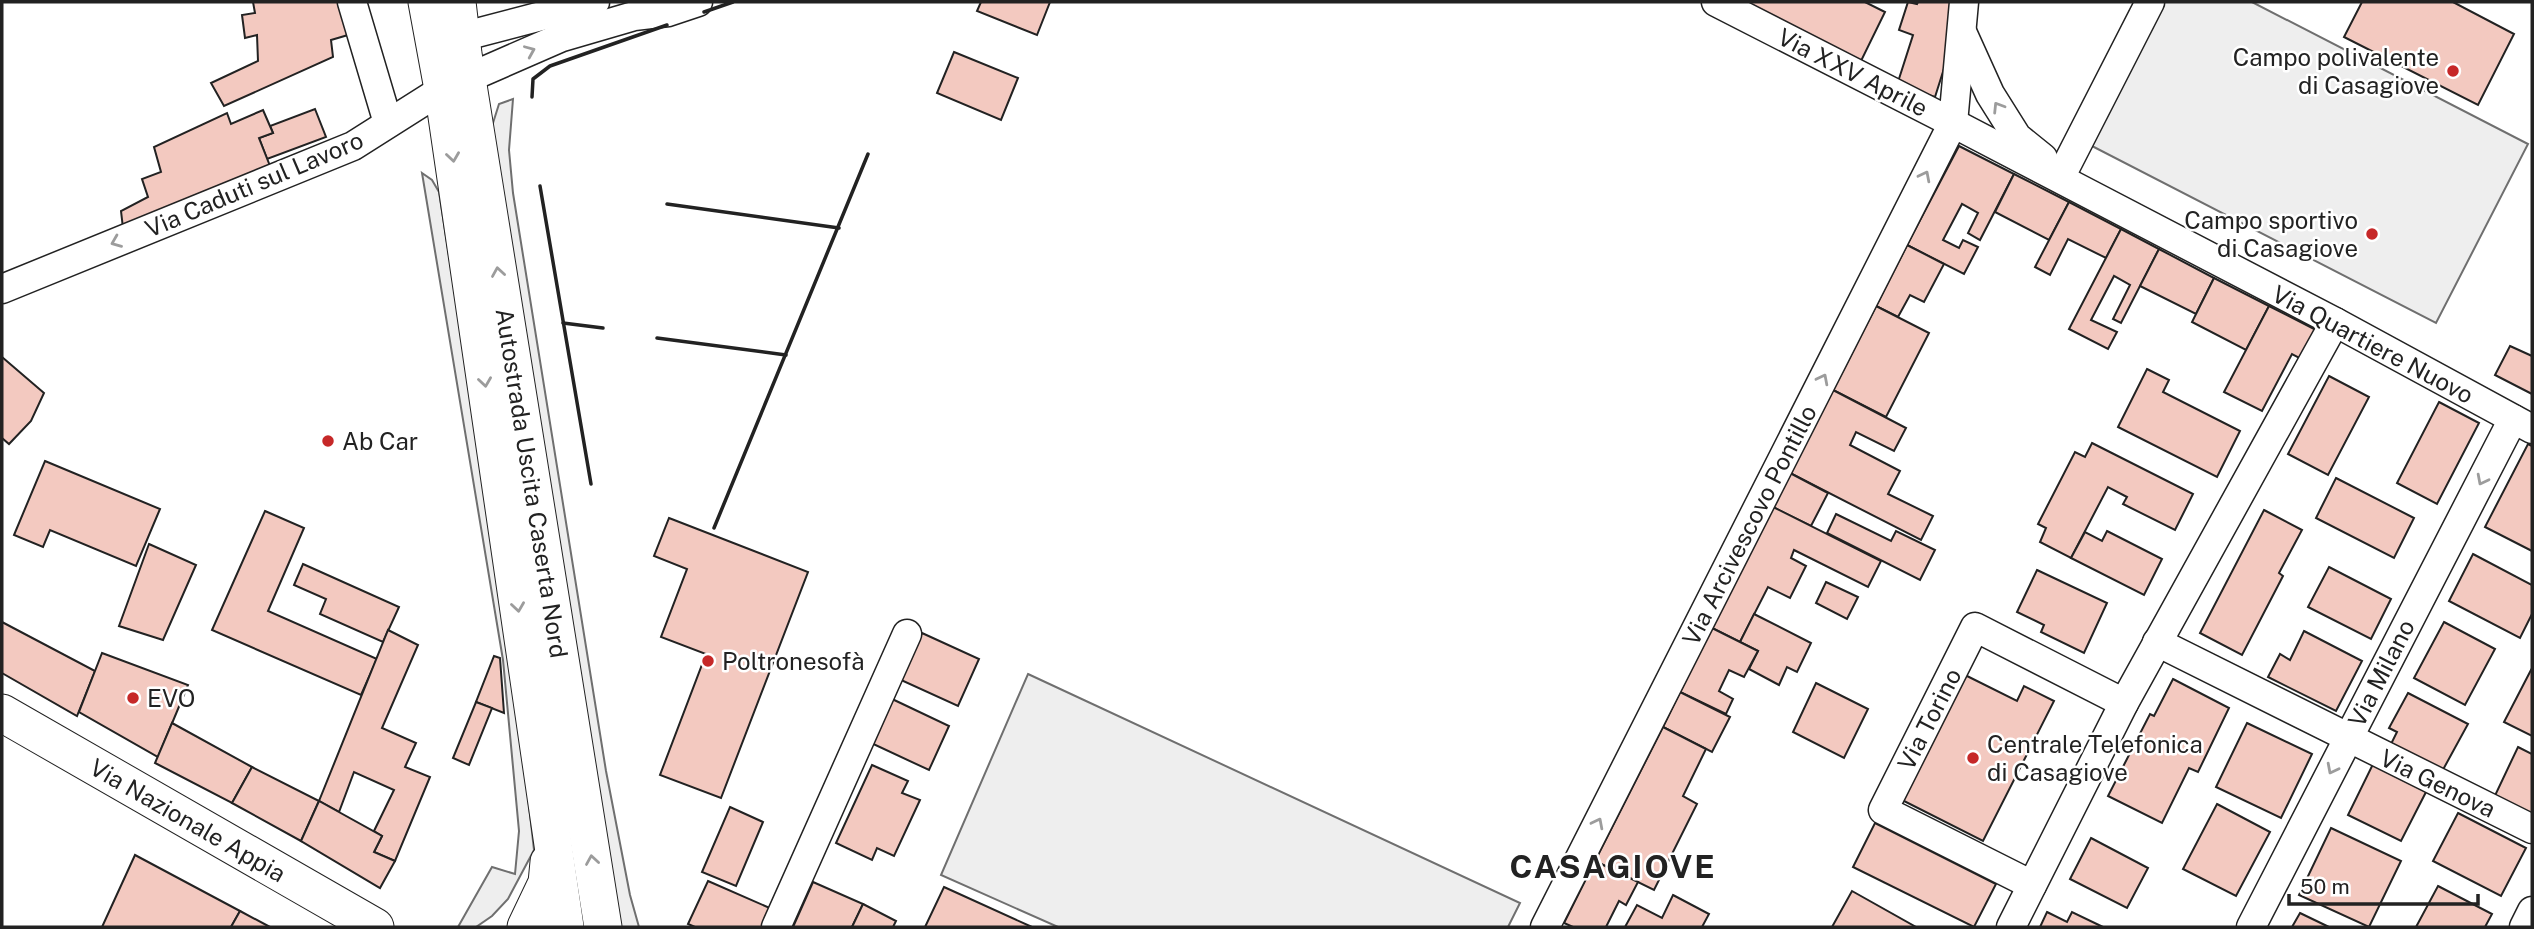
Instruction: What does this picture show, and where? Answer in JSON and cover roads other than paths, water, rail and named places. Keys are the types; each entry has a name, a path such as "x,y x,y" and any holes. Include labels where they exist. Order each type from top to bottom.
{"main road":[{"name":"Autostrada Uscita Caserta Nord","path":"427,2 459,58 603,927"},
{"name":"Autostrada Uscita Caserta Nord","path":"457,2 459,58 552,840"},
{"name":"Via Nazionale Appia","path":"2,713 375,927"},
{"path":"526,927 547,883 552,840"},
{"path":"552,840 565,927"}],"street":[{"path":"352,2 388,123"},
{"path":"435,2 439,29 459,58 559,25 595,2"},
{"name":"Via Caduti sul Lavoro","path":"2,289 353,146 388,123 459,58 559,25 634,9 668,12 698,2"},
{"name":"Via XXV Aprile","path":"1716,2 1953,122"},
{"path":"1953,122 1964,2"},
{"path":"1961,30 1990,94 2017,137 2071,182 2150,2"},
{"name":"Via Quartiere Nuovo","path":"1953,122 2071,182 2523,424"},
{"name":"Via Arcivescovo Pontillo","path":"1545,927 1953,122"},
{"path":"2011,927 2124,702 2335,322"},
{"name":"Via Milano","path":"2251,927 2348,738 2523,424"},
{"name":"Via Torino","path":"2032,886 1883,810 1975,627 2124,702"},
{"path":"776,927 907,634"},
{"name":"Via Genova","path":"2157,642 2532,829"},
{"path":"2524,927 2532,911"}],"place":[{"name":"Campo polivalente di Casagiove","path":"2453,71"},
{"name":"Campo sportivo di Casagiove","path":"2372,234"},
{"name":"Ab Car","path":"328,441"},
{"name":"Poltronesofà","path":"708,661"},
{"name":"EVO","path":"133,698"},
{"name":"Centrale Telefonica di Casagiove","path":"1973,758"}],"district":[{"name":"CASAGIOVE","path":"1613,866"}]}
